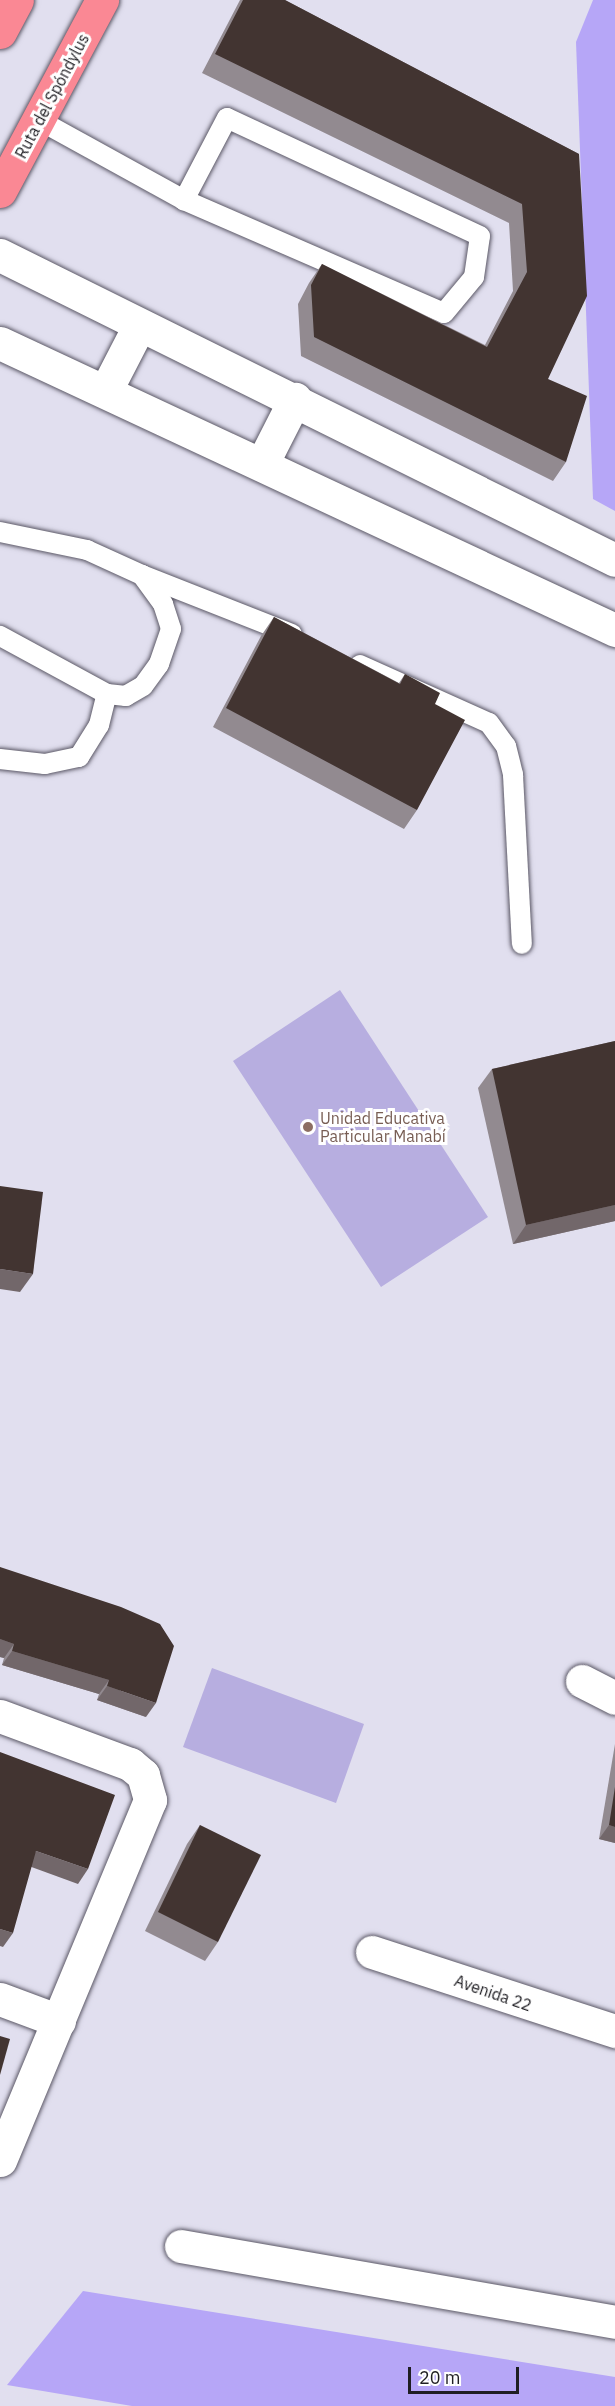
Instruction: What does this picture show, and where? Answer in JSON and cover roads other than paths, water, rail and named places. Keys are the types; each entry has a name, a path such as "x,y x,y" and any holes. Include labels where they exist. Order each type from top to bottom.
{"highway":[{"path":"0,32 17,0"},
{"name":"Ruta del Spóndylus","path":"0,191 102,0"}],"street":[{"path":"0,255 139,326 295,399 615,560"},
{"path":"106,390 139,326"},
{"path":"0,343 263,462 615,630"},
{"path":"263,462 295,399"},
{"path":"582,1681 615,1698"},
{"path":"0,1716 130,1764 148,1787 147,1812 0,2160"},
{"name":"Avenida 22","path":"372,1952 615,2031"},
{"path":"0,1999 59,2021"},
{"path":"181,2246 615,2322"}],"lane":[{"path":"39,120 184,200 444,313 474,277 480,236 227,118 184,200"},
{"path":"0,532 87,550 142,575 219,601 315,644"},
{"path":"0,636 107,694 126,696 143,686 159,664 171,629 163,604 142,575"},
{"path":"336,654 489,723 506,746 513,775 522,944"},
{"path":"0,759 45,764 79,757 99,725 107,694"}],"place":[{"name":"Unidad Educativa Particular Manabí","path":"308,1127"}]}
